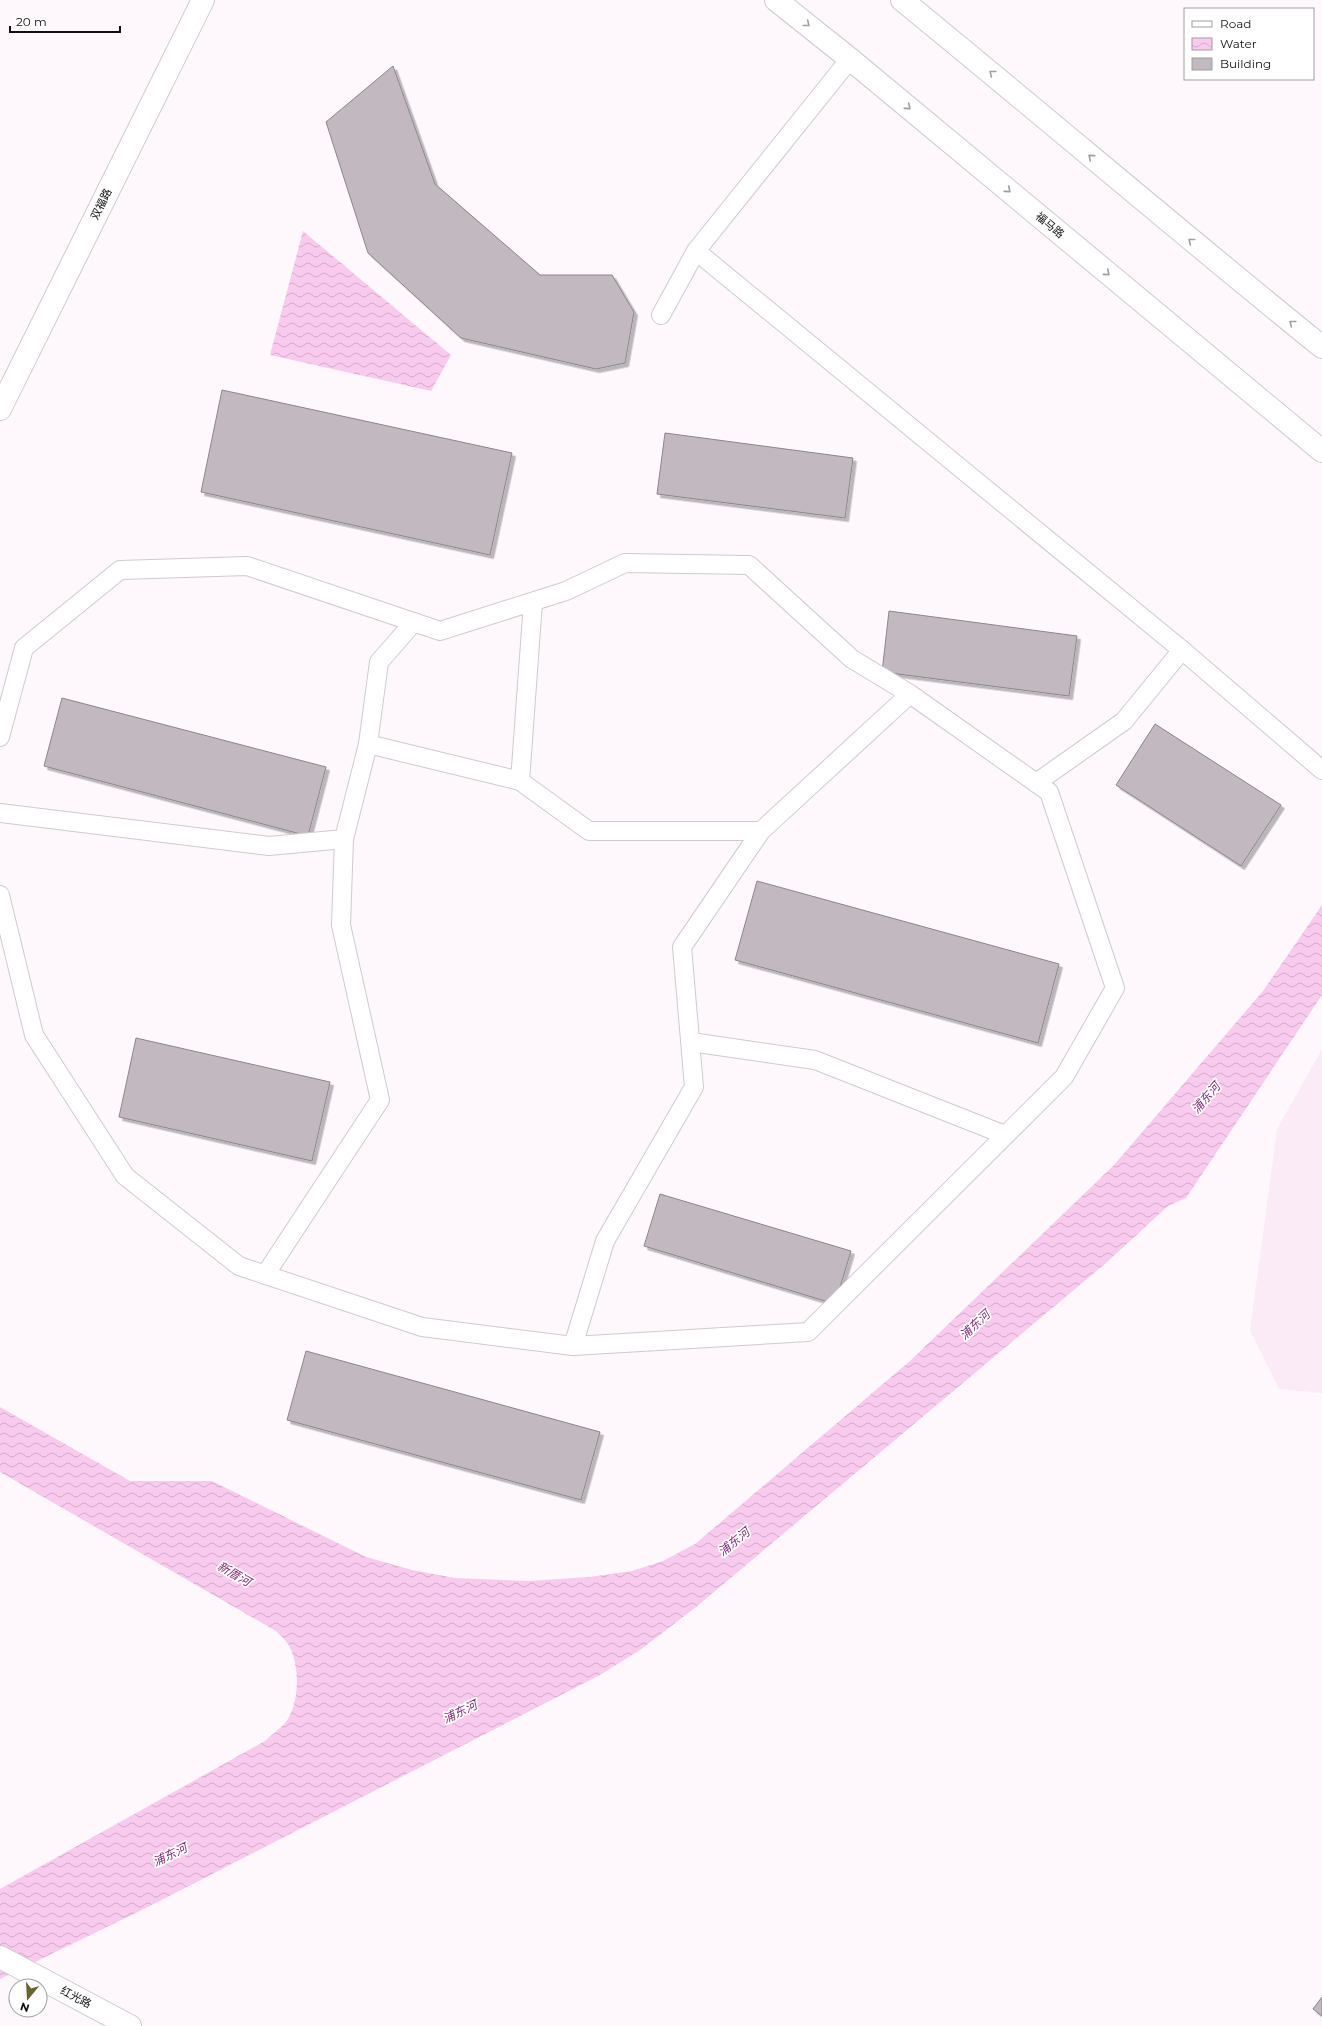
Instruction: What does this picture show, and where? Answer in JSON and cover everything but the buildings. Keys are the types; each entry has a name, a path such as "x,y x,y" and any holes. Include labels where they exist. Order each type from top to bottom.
{"main road":[{"name":"双福路","path":"0,409 203,0"},
{"name":"福马路","path":"776,0 850,59 1322,451"},
{"path":"902,0 1014,91 1176,229 1322,347"},
{"name":"红光路","path":"0,1957 130,2026"}],"lane":[{"path":"661,316 696,251 850,59"},
{"path":"696,251 1182,650 1322,770"},
{"path":"0,737 24,648 120,570 247,566 440,631 566,590 625,563 749,565 852,659 910,694 1049,792 1115,988 1064,1076 808,1332 573,1346 422,1327 239,1266 125,1176 34,1036 0,895"},
{"path":"520,781 533,602"},
{"path":"265,1275 380,1100 341,925 344,840 368,744 379,662 414,622"},
{"path":"1036,783 1124,721 1182,650"},
{"path":"573,1346 605,1241 694,1086 682,947 761,831 910,694"},
{"path":"368,744 520,781 590,831 761,831"},
{"path":"0,813 269,846 344,840"},
{"path":"691,1042 815,1060 1005,1135"}],"shaded area":[{"path":"1322,1049 1322,1393 1279,1389 1250,1330 1277,1129"}],"water":[{"path":"303,231 451,355 431,391 270,355"},
{"path":"1322,905 1322,995 1186,1198 1168,1206 1106,1263 696,1607 640,1650 600,1675 144,1909 0,1979 0,1889 265,1741 284,1725 294,1706 297,1677 294,1658 290,1647 276,1631 0,1472 0,1407 130,1481 212,1481 366,1557 412,1570 455,1578 529,1581 589,1577 632,1571 663,1561 695,1544 911,1360 1114,1165 1263,991"}],"water label":[{"name":"浦东河","path":"1206,1098"},
{"name":"浦东河","path":"975,1325"},
{"name":"浦东河","path":"734,1542"},
{"name":"新厝河","path":"234,1574"},
{"name":"浦东河","path":"460,1712"},
{"name":"浦东河","path":"170,1855"}]}
